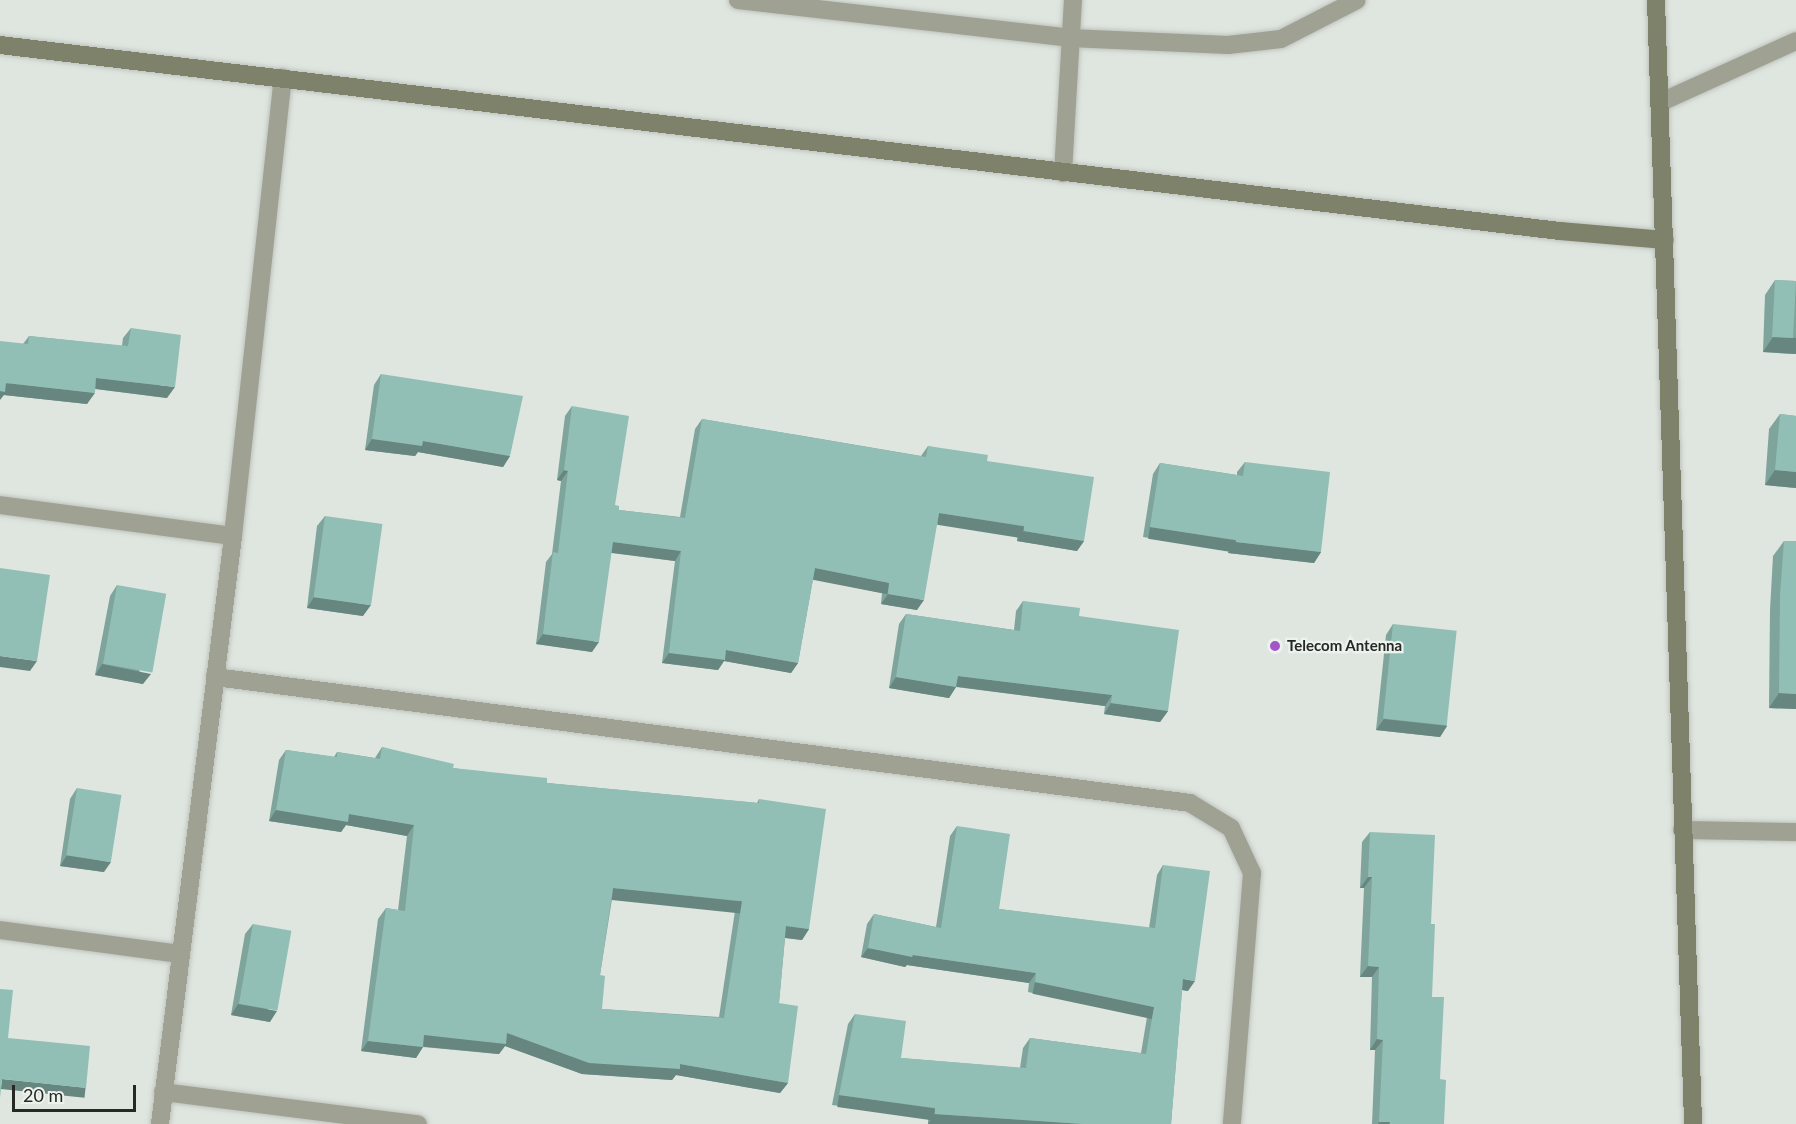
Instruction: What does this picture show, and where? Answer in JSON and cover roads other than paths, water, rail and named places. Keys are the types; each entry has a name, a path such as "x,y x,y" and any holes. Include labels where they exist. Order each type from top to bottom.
{"street":[{"path":"738,0 1070,38 1228,45 1281,39 1357,0"},
{"path":"1062,173 1072,0"},
{"path":"1656,0 1693,1124"},
{"path":"1661,102 1796,40"},
{"path":"0,45 1062,173 1560,231 1665,240"},
{"path":"160,1124 232,536 283,78"},
{"path":"0,505 232,536"},
{"path":"215,676 1190,803 1231,828 1252,873 1232,1124"},
{"path":"1682,830 1796,832"},
{"path":"0,930 180,954"},
{"path":"163,1092 418,1124"}],"place":[{"name":"Telecom Antenna","path":"1275,646"}]}
